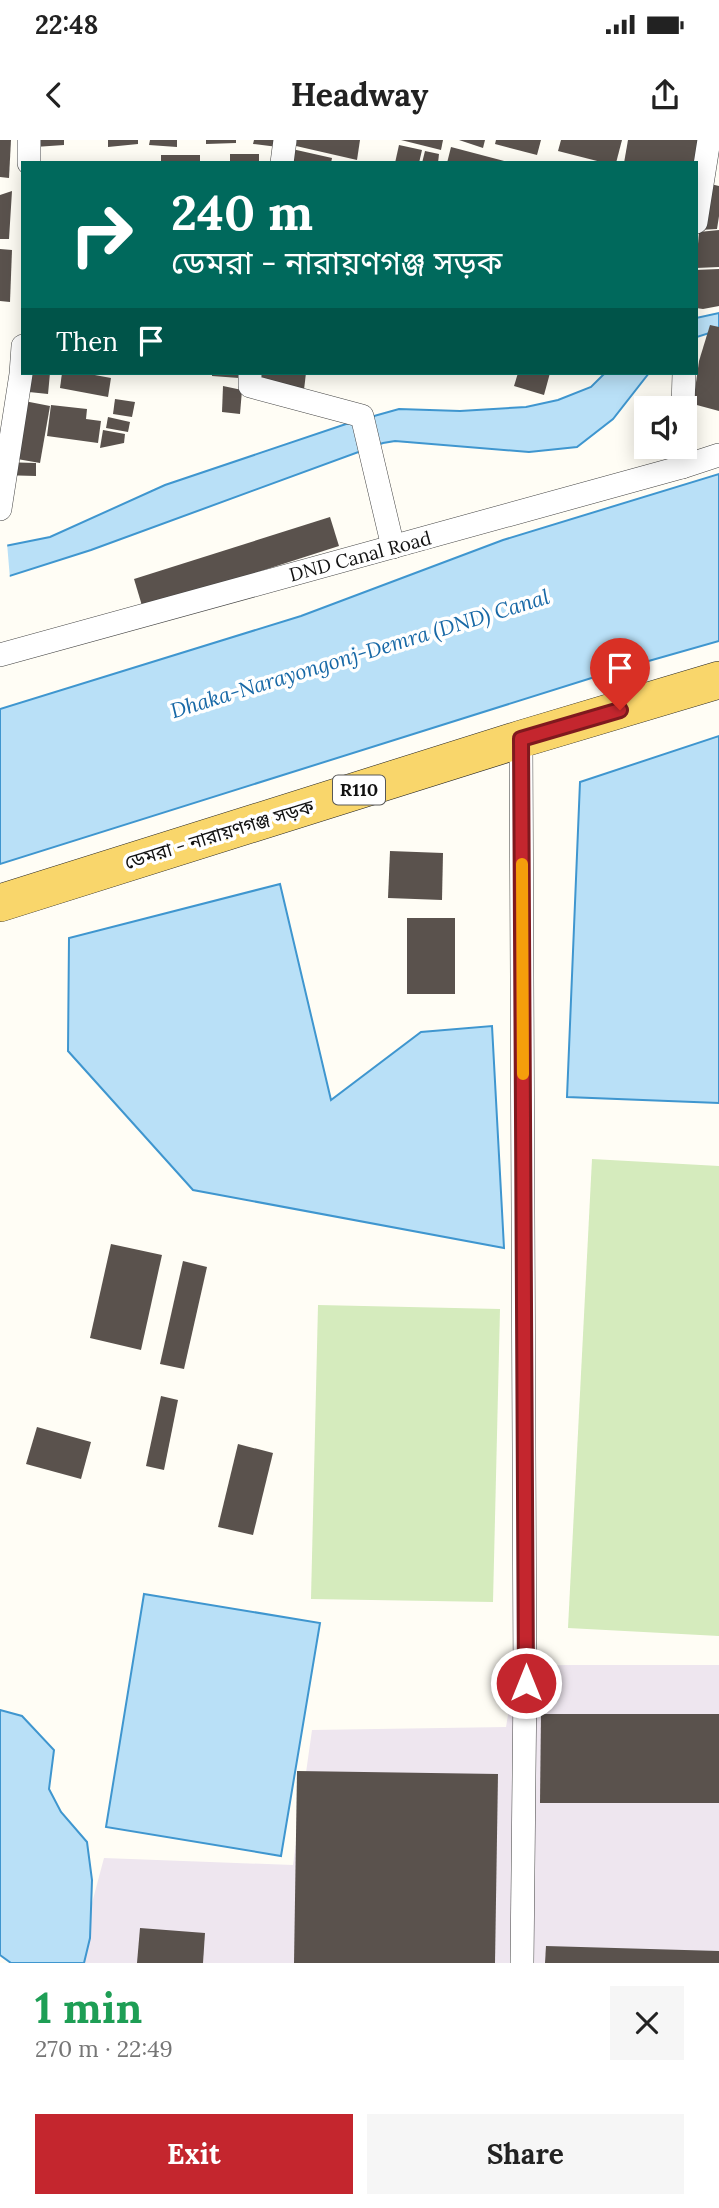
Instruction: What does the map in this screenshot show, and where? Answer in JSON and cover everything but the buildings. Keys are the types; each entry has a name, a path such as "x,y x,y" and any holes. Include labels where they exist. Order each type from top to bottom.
{"main road":[{"name":"ডেমরা - নারায়ণগঞ্জ সড়ক","path":"0,903 521,739 719,681"}],"street":[{"path":"29,140 29,161"},
{"path":"282,161 285,140"},
{"path":"698,209 709,140"},
{"path":"0,509 21,374"},
{"path":"250,375 250,386 362,416 393,547"},
{"path":"683,396 684,375"},
{"name":"DND Canal Road","path":"697,457 719,456"},
{"name":"DND Canal Road","path":"1,649 393,547 676,459"},
{"path":"521,739 526,1683 522,1963"}],"shaded area":[{"path":"719,1665 719,1963 76,1963 104,1858 293,1865 312,1730 506,1727 516,1666"}],"green space":[{"path":"592,1159 719,1166 719,1636 568,1628"},
{"path":"318,1305 500,1309 493,1602 311,1599"}],"water":[{"path":"719,313 719,330 698,337 698,318"},
{"path":"603,375 647,375 613,419 577,447 529,452 395,441 383,443 91,550 0,579 0,547 50,537 165,485 349,423 399,409 460,411 526,407 558,400 591,387"},
{"name":"Dhaka-Narayongonj-Demra (DND) Canal","path":"719,474 719,641 617,670 0,864 0,709 301,616 503,540"},
{"path":"719,736 719,1103 567,1097 580,782"},
{"path":"280,884 331,1100 421,1032 492,1026 504,1248 193,1190 68,1051 69,938"},
{"path":"144,1594 320,1623 281,1856 106,1827"},
{"path":"0,1710 22,1716 54,1750 49,1789 61,1812 87,1842 92,1880 90,1938 84,1963 11,1963 0,1955"}],"pier":[{"path":"7,543 10,579 0,581 0,545"}],"slow traffic":[{"path":"522,864 523,1074"}],"route":[{"path":"526,1683 521,739 620,710"}]}
